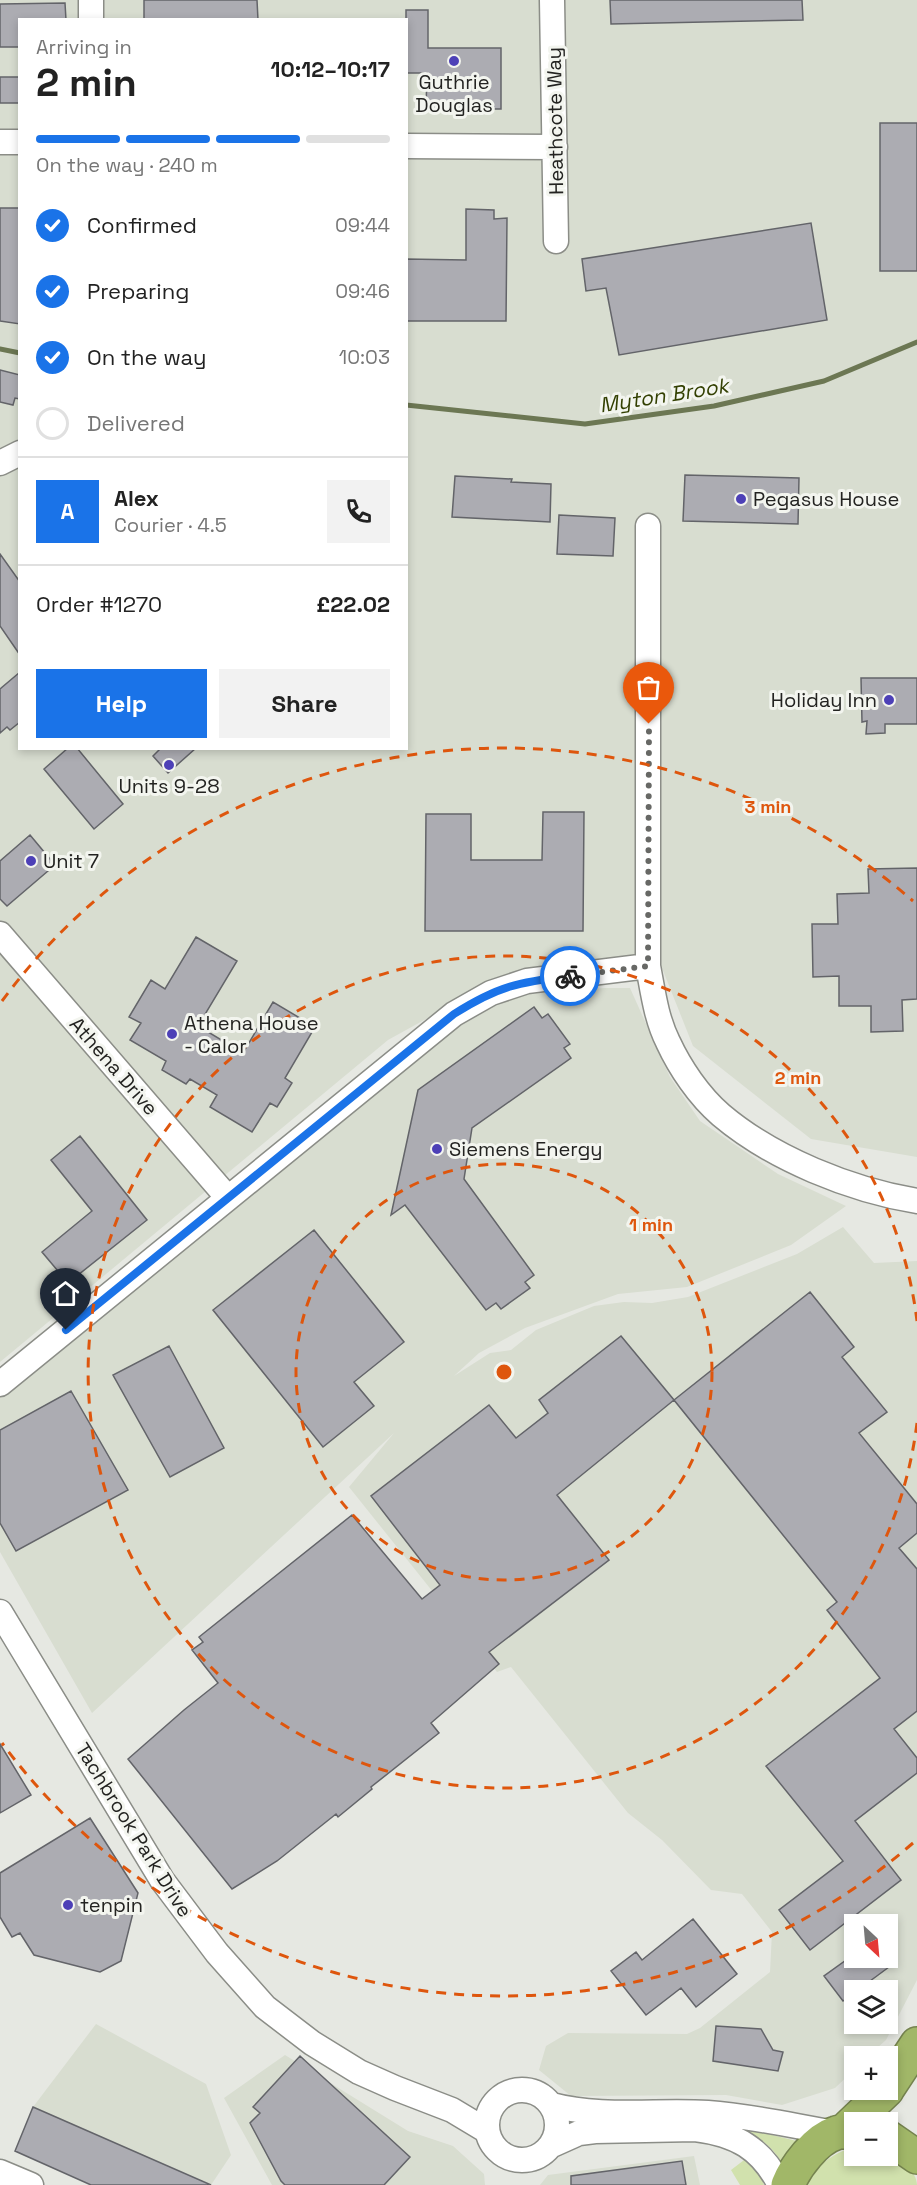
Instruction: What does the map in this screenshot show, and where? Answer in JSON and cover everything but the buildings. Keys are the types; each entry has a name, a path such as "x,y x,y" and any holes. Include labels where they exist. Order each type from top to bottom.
{"highway":[{"path":"898,2072 917,2044"},
{"path":"865,2112 876,2100"},
{"path":"788,2185 802,2161 813,2149 844,2133"},
{"path":"898,2144 917,2157"}],"street":[{"path":"91,0 91,18"},
{"name":"Heathcote Way","path":"552,0 556,241"},
{"path":"0,142 18,142"},
{"path":"408,146 555,147"},
{"path":"0,463 18,454"},
{"path":"648,526 648,966 654,1003 667,1040 682,1067 720,1114 745,1134 795,1161 844,1181 877,1192 917,1201"},
{"name":"Athena Drive","path":"0,934 228,1198"},
{"path":"0,1384 424,1037 472,1003 508,986 527,981 648,966"},
{"name":"Tachbrook Park Drive","path":"0,1612 152,1864 182,1909 226,1965 265,2007 286,2024 359,2072 452,2110 487,2131 496,2149 514,2159 526,2160 538,2156 550,2146 579,2133 695,2129 727,2135 757,2152 770,2167 780,2185"},
{"name":"Tachbrook Park Drive","path":"452,2110 492,2105 504,2094 521,2089 539,2094 552,2105 580,2111 707,2113 844,2132"},
{"path":"487,2131 487,2119 492,2105"},
{"path":"550,2146 557,2129 552,2105"},
{"path":"0,2172 31,2185"}],"shaded area":[{"path":"0,0 917,0 917,1157 811,1139 693,1046 662,968 590,970 493,982 388,1040 0,1362"},
{"path":"630,988 670,1077 700,1121 778,1174 846,1206 791,1245 687,1287 618,1294 525,1328 479,1353 454,1376 490,1353 511,1350 536,1330 594,1306 624,1302 652,1303 688,1297 797,1254 843,1227 874,1263 917,1261 917,1980 898,2017 898,1980 844,1980 844,2034 889,2034 879,2046 844,2046 844,2079 835,2088 782,2105 726,2095 571,2096 539,2070 546,2046 568,2033 687,2034 700,2028 770,1972 772,1932 742,1894 711,1890 662,1840 628,1813 511,1667 497,1672 349,1487 394,1433 92,1713 0,1552 0,1393 453,1024 516,995"},
{"path":"96,2024 206,2084 231,2155 211,2185 33,2107"},
{"path":"285,2055 408,2131 453,2146 484,2174 485,2185 272,2185 224,2098"},
{"path":"694,2156 700,2185 540,2185 548,2175"}],"green space":[{"path":"747,2129 805,2143 784,2168 773,2151 746,2131"},
{"path":"844,2151 844,2166 898,2166 898,2160 911,2171 917,2185 805,2185 815,2171"},
{"path":"748,2157 761,2176 764,2185 740,2185 731,2170"}],"waterway":[{"name":"Myton Brook","path":"408,405 585,424 714,406 824,381 917,342"},
{"name":"Myton Brook","path":"0,349 18,353"}],"way so far":[{"path":"570,976 648,966 649,724"}],"place":[{"name":"Guthrie Douglas","path":"454,61"},
{"name":"Pegasus House","path":"741,499"},
{"name":"Holiday Inn","path":"889,700"},
{"name":"Units 9-28","path":"169,765"},
{"name":"Unit 7","path":"31,861"},
{"name":"Athena House - Calor","path":"172,1034"},
{"name":"Siemens Energy","path":"437,1149"},
{"name":"tenpin","path":"68,1905"}],"route":[{"path":"66,1330 454,1014 490,993 508,986 527,981 570,976"}]}
